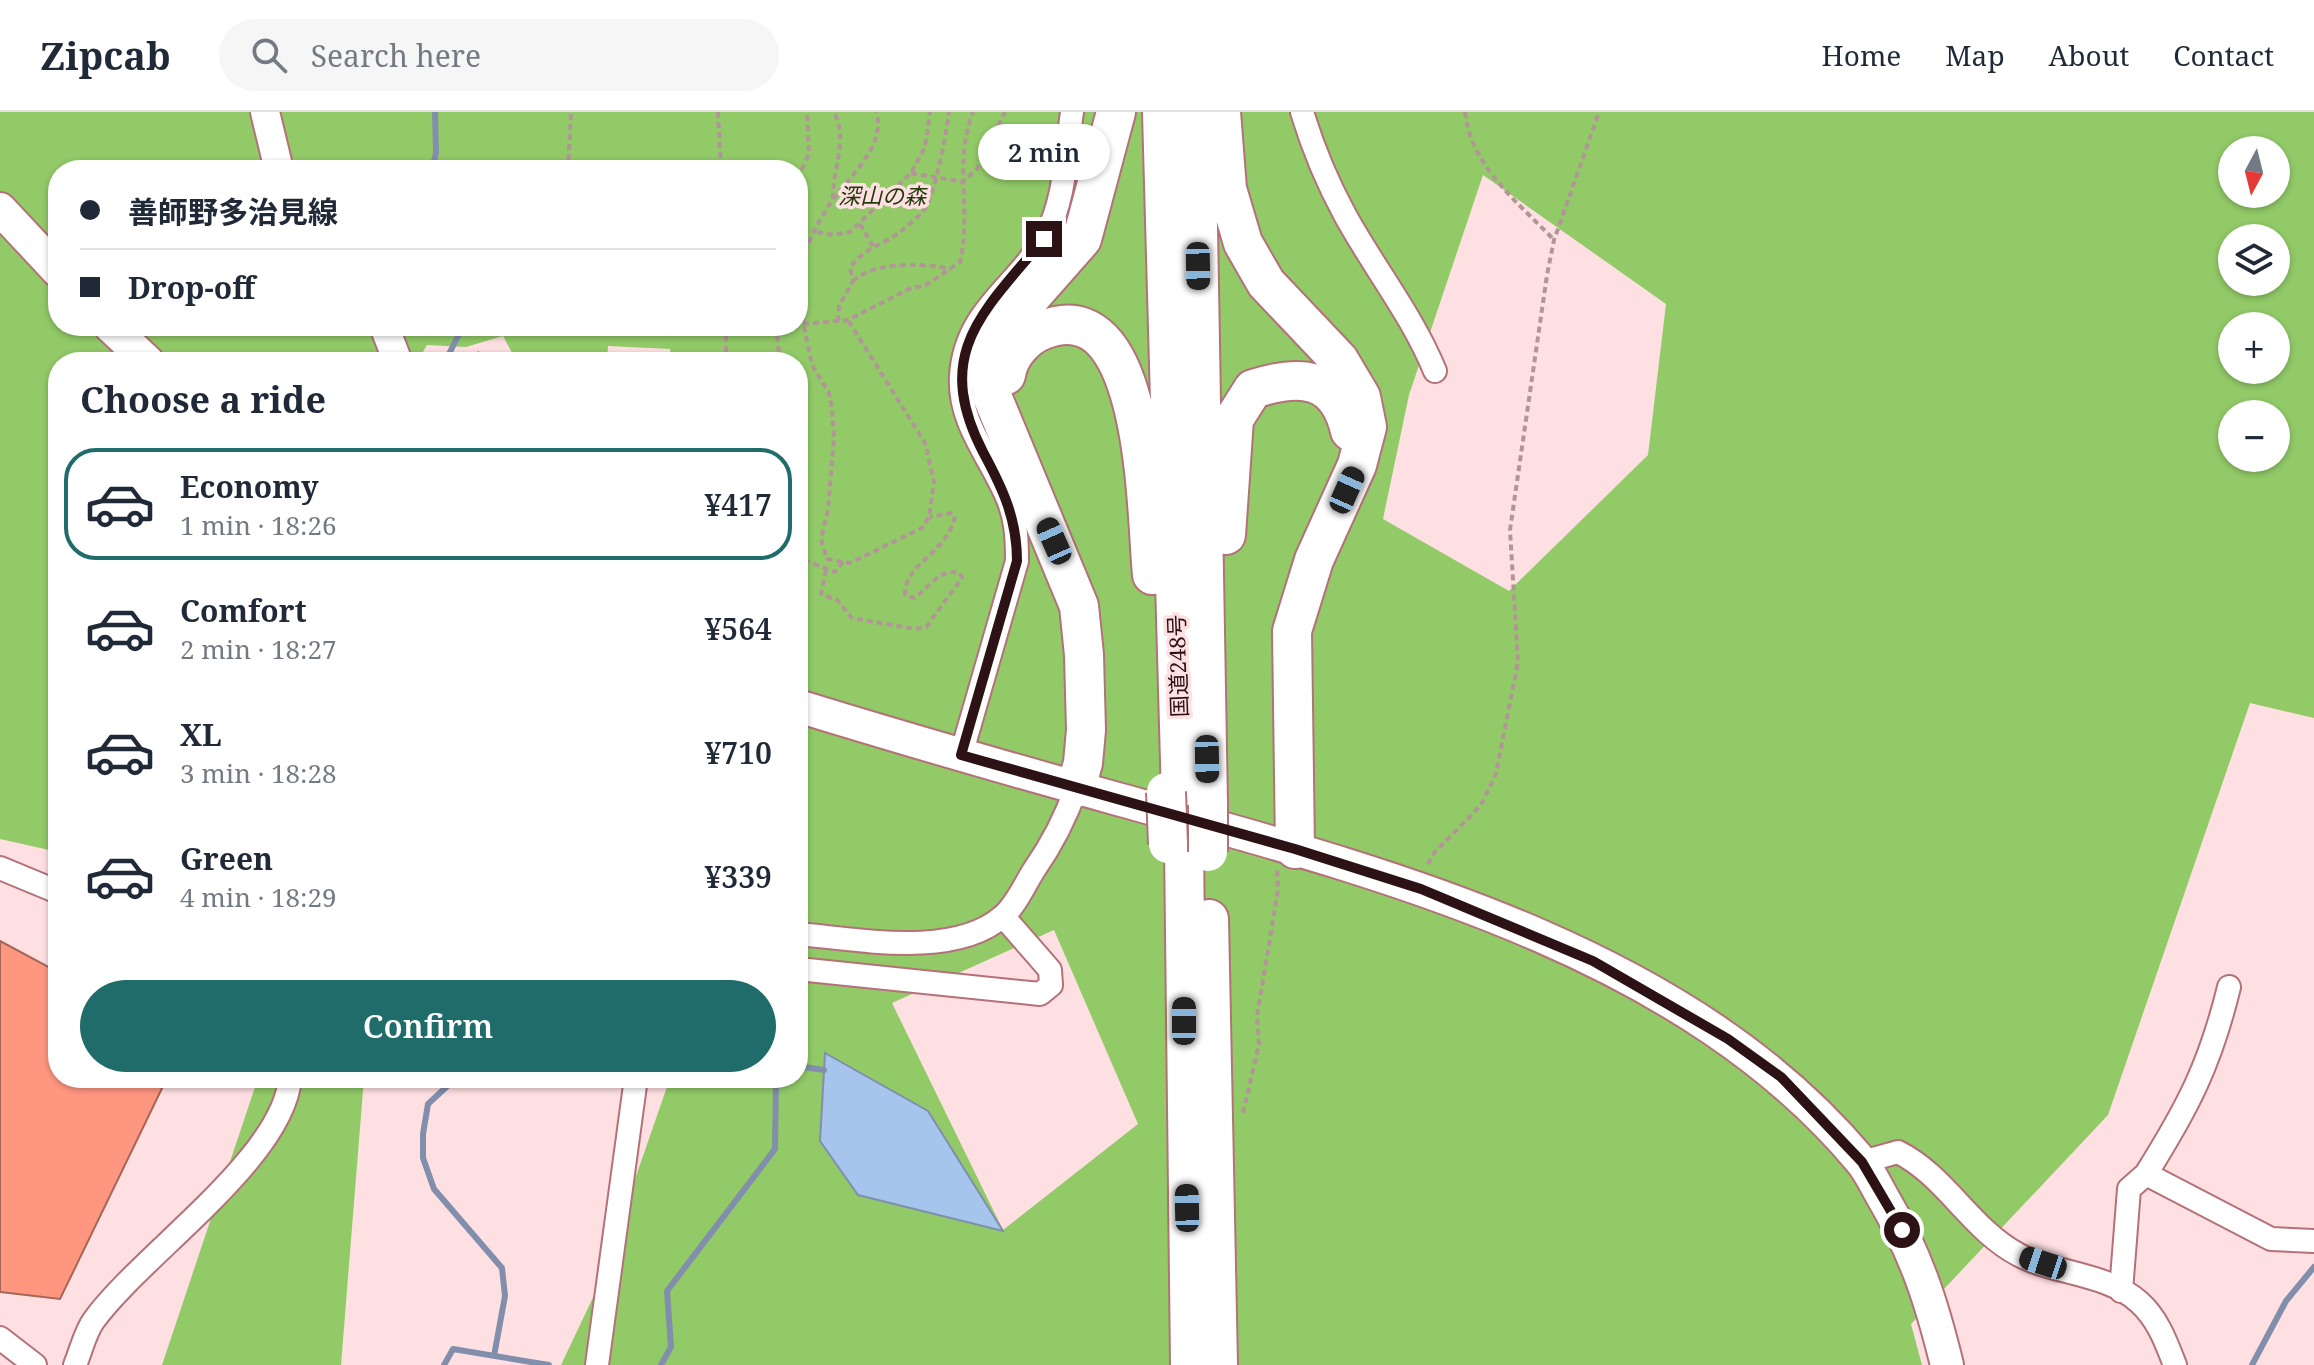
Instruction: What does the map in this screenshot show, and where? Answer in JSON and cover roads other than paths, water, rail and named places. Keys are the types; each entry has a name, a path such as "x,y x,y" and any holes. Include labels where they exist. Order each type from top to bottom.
{"highway":[{"path":"1076,788 1083,763 1086,730 1079,606 992,396 989,371 994,348 1008,323 1082,239 1116,112"},
{"name":"国道248号","path":"1162,112 1190,796"},
{"name":"国道248号","path":"1190,1365 1184,1050 1190,796 1196,112"},
{"path":"1221,112 1227,189 1243,243 1266,283 1339,360 1361,397 1367,427 1357,465 1314,560 1292,631 1286,858"},
{"path":"1002,414 1006,370 1016,350 1033,334 1058,324 1082,329 1103,341 1124,368 1135,403 1157,634 1190,796"},
{"path":"1190,796 1226,726 1226,515 1234,419 1253,389 1279,381 1314,382 1330,392 1345,411 1357,465"},
{"name":"国道248号","path":"1187,847 1218,1365"}],"main road":[{"path":"0,209 48,260"},
{"path":"121,336 137,352"},
{"path":"808,709 1076,788 1286,858 1421,889 1593,961 1728,1039 1781,1077 1862,1162 1911,1246 1933,1309 1947,1365"}],"street":[{"path":"265,112 277,160"},
{"path":"961,755 1017,561 1017,528 1006,496 962,403 961,376 967,342 981,314 1044,239 1058,207 1072,112"},
{"path":"1302,112 1313,147 1345,214 1422,339 1435,371"},
{"path":"808,935 904,943 934,942 971,932 1003,916 1045,855 1068,812 1076,788"},
{"path":"0,868 48,888"},
{"path":"808,970 1040,994 1051,985 1050,970 1003,916"},
{"path":"2121,1291 2129,1189 2146,1174 2198,1084 2214,1047 2229,987"},
{"path":"75,1365 93,1321 244,1164 276,1122 289,1098 290,1088"},
{"path":"597,1365 635,1088"},
{"path":"1862,1162 1898,1152 1918,1162 1994,1237 2019,1255 2121,1291 2138,1300 2158,1324 2175,1365"},
{"path":"2146,1174 2271,1239 2314,1241"},
{"path":"0,1338 35,1365"}],"water":[{"path":"825,1053 928,1111 1003,1231 858,1195 820,1141"}],"waterway":[{"path":"434,160 435,112"},
{"path":"450,352 458,336"},
{"path":"808,1068 824,1070"},
{"path":"445,1088 428,1104 423,1158 434,1189 502,1268 505,1296 494,1356"},
{"path":"661,1365 671,1347 667,1291 775,1149 776,1088"},
{"path":"2252,1365 2286,1301 2314,1267"},
{"path":"444,1365 453,1349 549,1365"}],"park label":[{"name":"深山の森","path":"882,195"}]}
